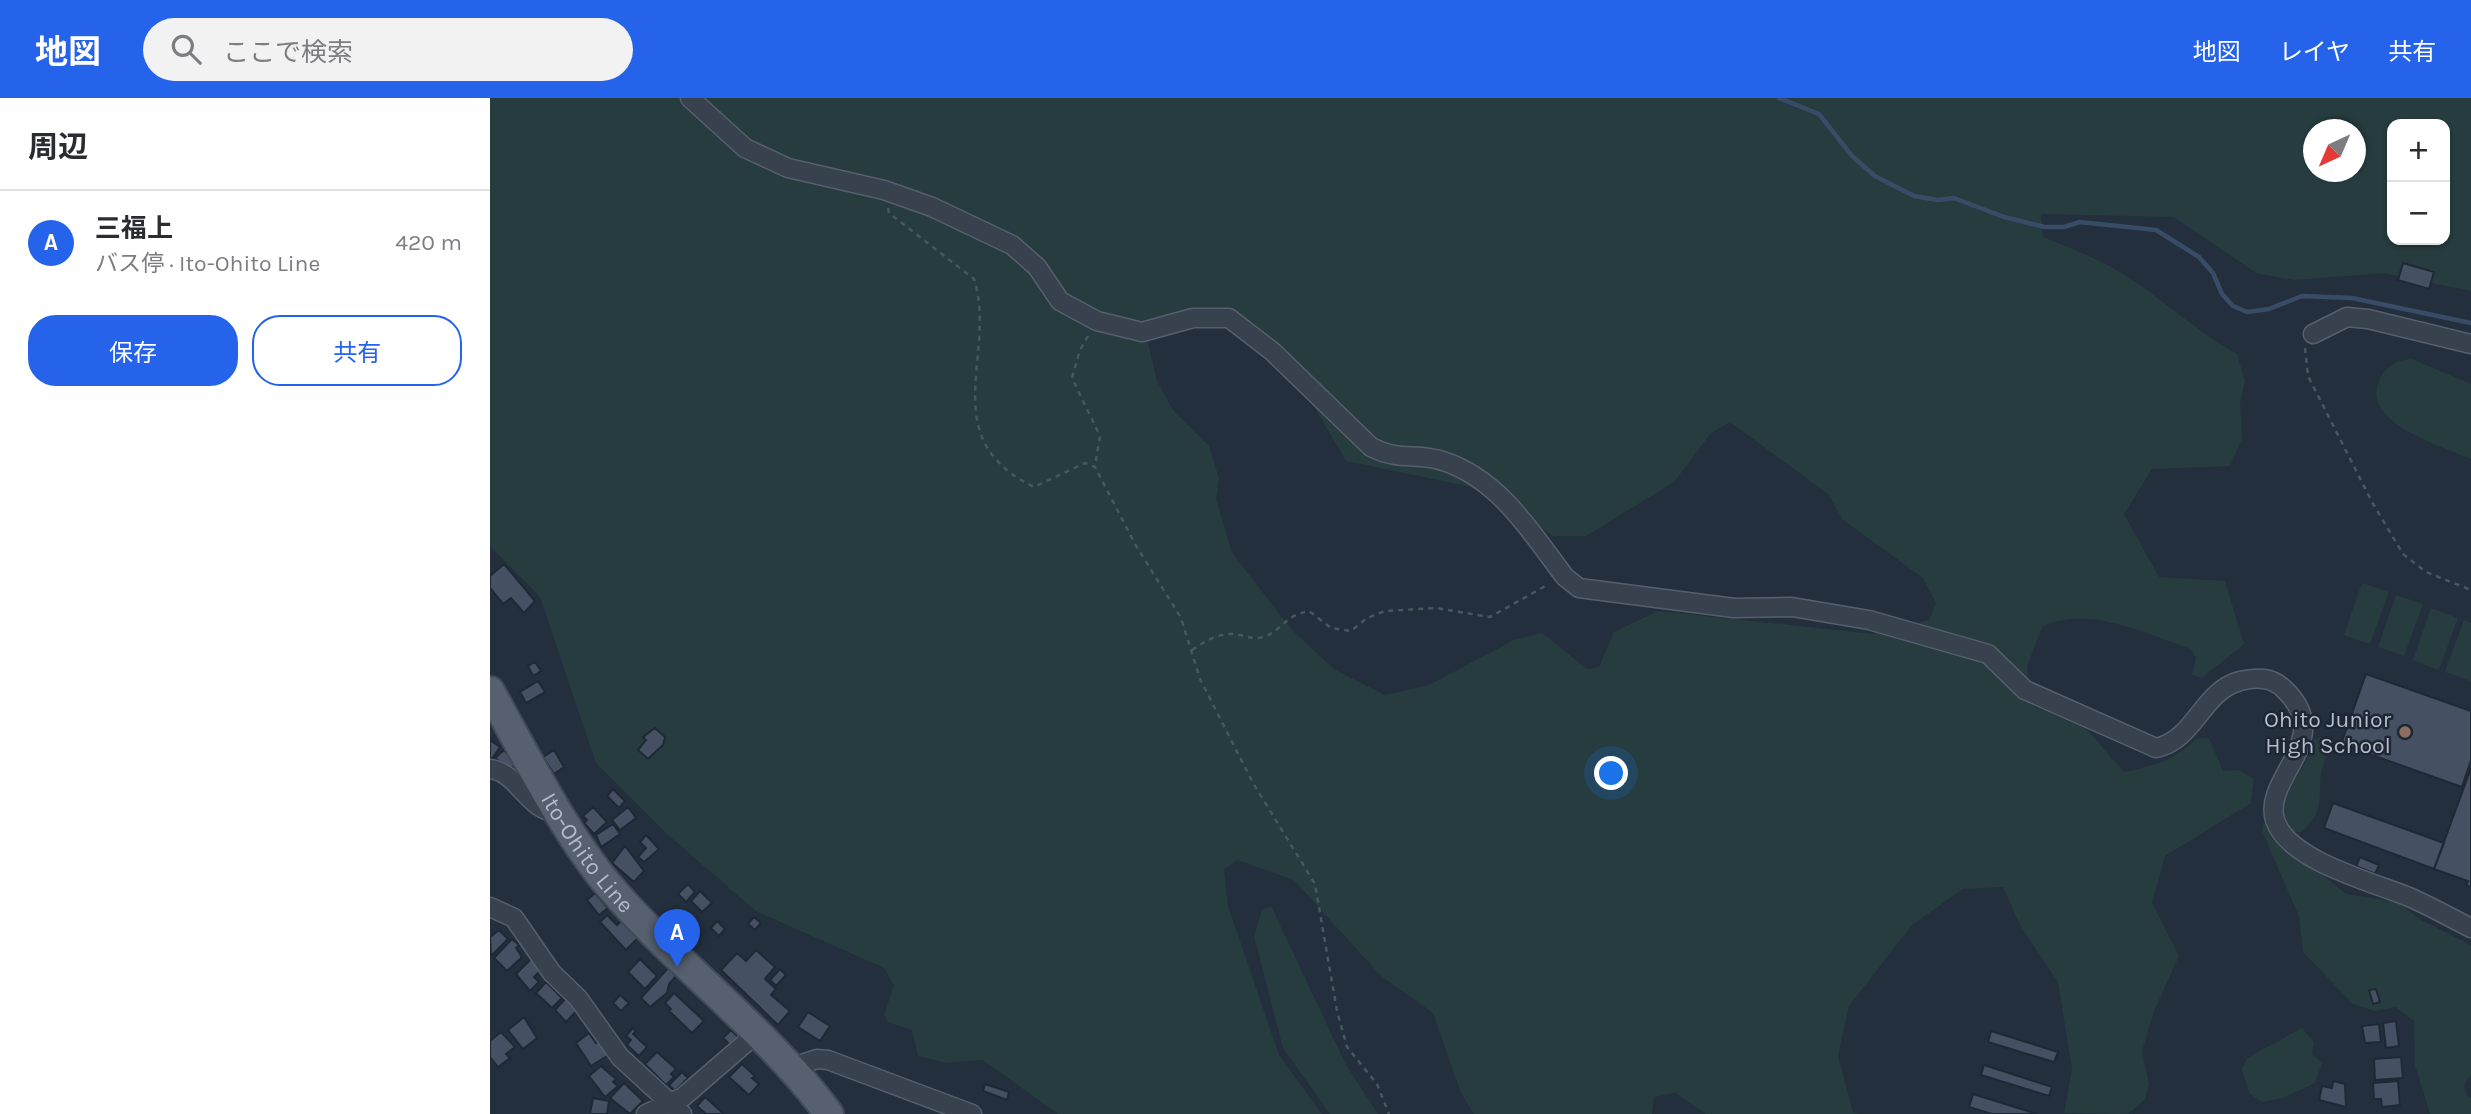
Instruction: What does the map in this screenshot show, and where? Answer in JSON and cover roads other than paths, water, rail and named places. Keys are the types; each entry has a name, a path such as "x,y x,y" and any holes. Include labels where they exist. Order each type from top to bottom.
{"main road":[{"name":"Ito-Ohito Line","path":"490,691 560,811 614,891 790,1068 829,1114"}],"street":[{"path":"690,98 746,148 788,168 884,190 932,206 1012,245 1037,267 1060,301 1097,321 1142,332 1193,318 1228,318 1273,352 1371,447 1389,457 1441,460 1489,483 1565,577 1579,588 1609,594 1734,608 1792,607 1869,620 1988,654 2025,690 2156,748 2178,739 2219,690 2241,681 2266,678 2276,682 2292,696 2301,711 2304,728 2299,748 2272,806 2275,822 2303,852 2412,898 2471,928"},
{"path":"2313,334 2347,317 2368,319 2471,344"},
{"path":"490,769 508,775 541,808 560,811"},
{"path":"490,907 514,918 556,977 578,998 608,1043 676,1109"},
{"path":"646,1114 676,1109 695,1088 756,1034"},
{"path":"790,1068 804,1061 828,1060 972,1114"}],"waterway":[{"path":"1779,98 1819,114 1852,156 1875,176 1914,196 1938,200 1954,198 2004,217 2045,227 2064,227 2080,222 2156,230 2199,257 2213,273 2222,294 2233,306 2247,312 2269,309 2302,296 2352,298 2471,323"}],"place":[{"name":"Ohito Junior High School","path":"2405,732"},
{"name":"三福上","path":"677,967"}]}
